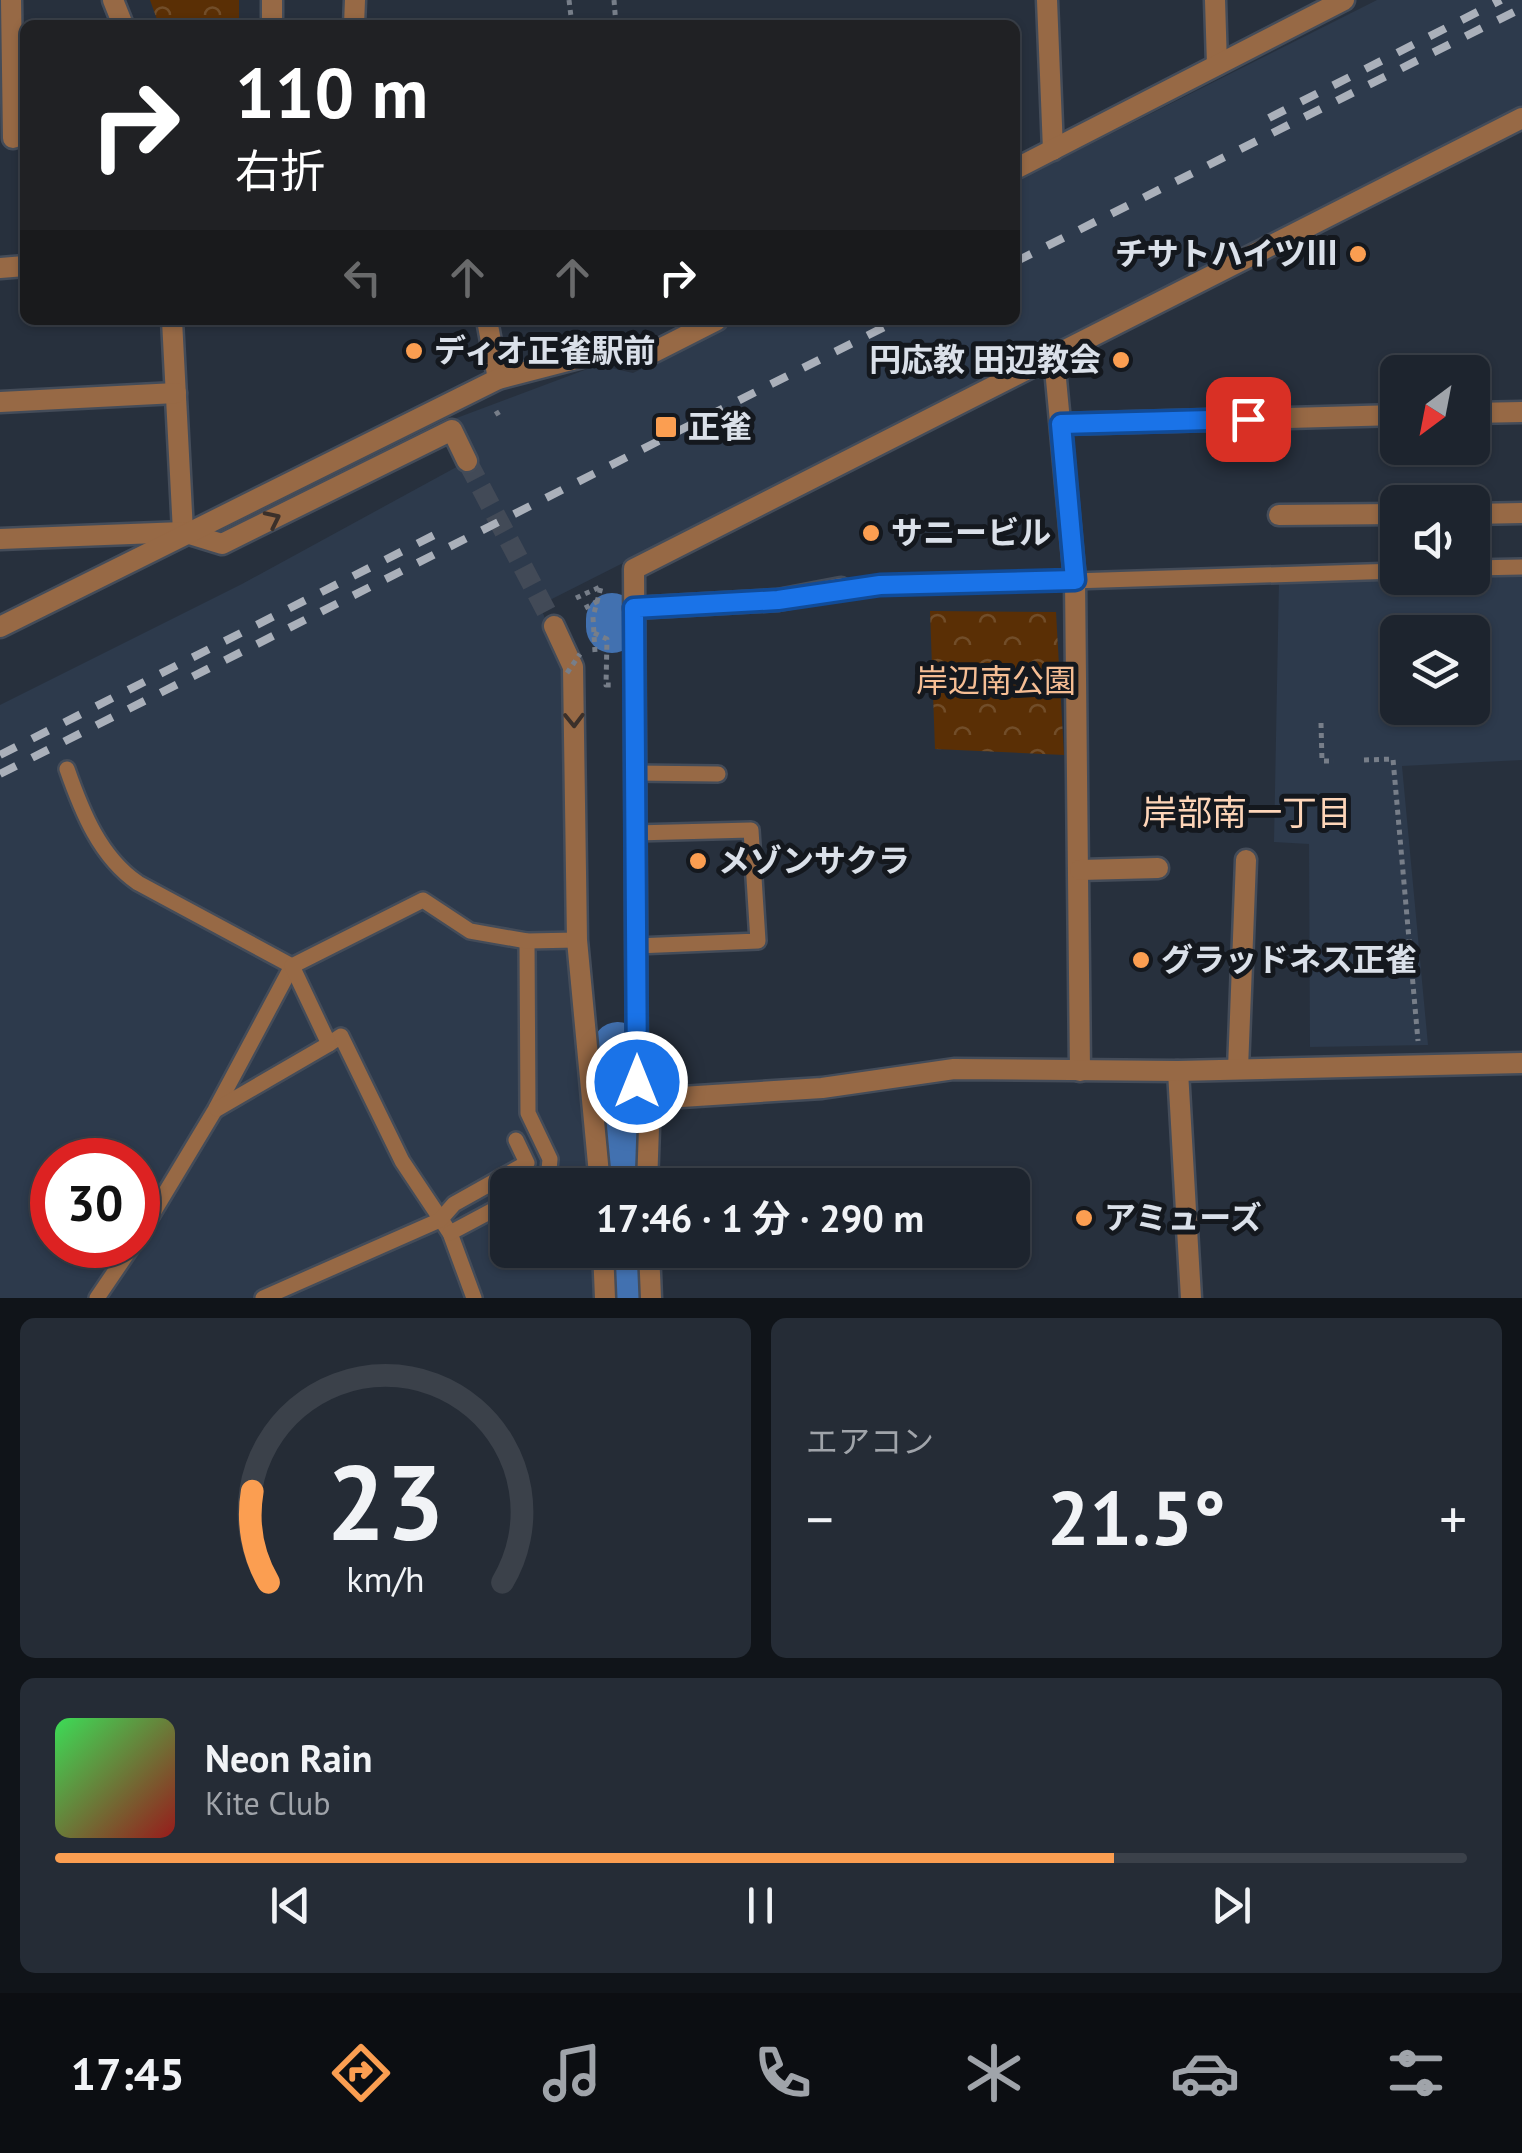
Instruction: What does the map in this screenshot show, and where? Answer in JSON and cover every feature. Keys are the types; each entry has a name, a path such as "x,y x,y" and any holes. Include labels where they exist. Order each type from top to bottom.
{"street":[{"path":"11,0 13,138"},
{"path":"1047,0 1052,150"},
{"path":"1215,0 1217,66"},
{"path":"1020,166 1344,0"},
{"path":"646,1168 637,1082 634,569 1522,118"},
{"path":"172,325 183,532"},
{"path":"488,325 498,379"},
{"path":"0,539 183,532 211,525 498,379 602,352 654,352 707,325"},
{"path":"1054,358 1075,580 1080,1072"},
{"path":"0,402 176,393"},
{"path":"1490,413 1522,412"},
{"path":"1061,424 1380,415"},
{"path":"0,627 183,532 222,544 452,430 467,461"},
{"path":"1490,514 1522,513"},
{"path":"1279,515 1380,514"},
{"path":"634,608 778,600 841,588"},
{"path":"554,626 573,667 577,940 600,1096 600,1168"},
{"path":"1238,1068 1246,860"},
{"path":"1080,870 1158,868"},
{"path":"600,1096 822,1088 954,1069 1178,1071 1522,1063"},
{"path":"1178,1071 1191,1298"},
{"path":"605,1268 606,1298"},
{"path":"650,1268 651,1298"}],"lane":[{"path":"1490,568 1522,567"},
{"path":"841,588 1380,571"},
{"path":"67,769 83,810 114,866 138,884 292,966 329,1044"},
{"path":"635,773 718,774"},
{"path":"635,832 752,830 758,941 636,946"},
{"path":"160,1201 215,1110 292,966 423,900 470,930 527,940 577,940"},
{"path":"527,940 528,1113 550,1159 549,1168"},
{"path":"215,1110 341,1036 402,1161 445,1227 474,1298"},
{"path":"445,1227 454,1204 527,1163 516,1140"},
{"path":"263,1298 490,1209"},
{"path":"97,1298 117,1268"}],"path":[{"path":"496,410 500,419"},
{"path":"595,653 593,617 601,587"},
{"path":"576,598 592,592"},
{"path":"585,608 600,600"},
{"path":"576,624 593,617"},
{"path":"567,672 580,654"},
{"path":"1321,723 1322,760 1334,761"},
{"path":"1364,760 1392,758 1419,1049"}],"shaded area":[{"path":"1377,0 1522,0 1522,108 540,605 566,676 590,1168 490,1168 490,1268 597,1268 598,1298 0,1298 0,705 242,584 473,458 454,419 598,365 633,373 729,325 1020,325 1020,179"},
{"path":"1522,572 1522,760 1402,766 1428,1045 1310,1047 1309,844 1274,842 1279,580 1380,579 1380,595 1490,595 1490,573"}],"green space":[{"path":"150,0 239,0 239,20 157,20"},
{"name":"岸辺南公園","path":"930,611 1056,612 1064,755 935,749"}],"waterway":[{"path":"612,619 612,627"},
{"path":"618,1048 622,1168"},
{"path":"626,1268 627,1298"}],"tunnel":[{"path":"467,461 554,626"}],"railway":[{"path":"1269,118 1501,0"},
{"path":"1020,259 1522,8"},
{"path":"0,774 888,325"},
{"path":"0,755 446,529"}],"place":[{"name":"チサトハイツⅢ","path":"1358,254"},
{"name":"ディオ正雀駅前","path":"414,351"},
{"name":"円応教 田辺教会","path":"1121,360"},
{"name":"正雀","path":"666,427"},
{"name":"サニービル","path":"871,533"},
{"name":"メゾンサクラ","path":"698,861"},
{"name":"グラッドネス正雀","path":"1141,960"},
{"name":"アミューズ","path":"1084,1218"}],"district":[{"name":"岸部南一丁目","path":"1247,813"}],"route":[{"path":"637,1082 634,608 716,606 880,585 1075,580 1061,424 1248,419"}]}
